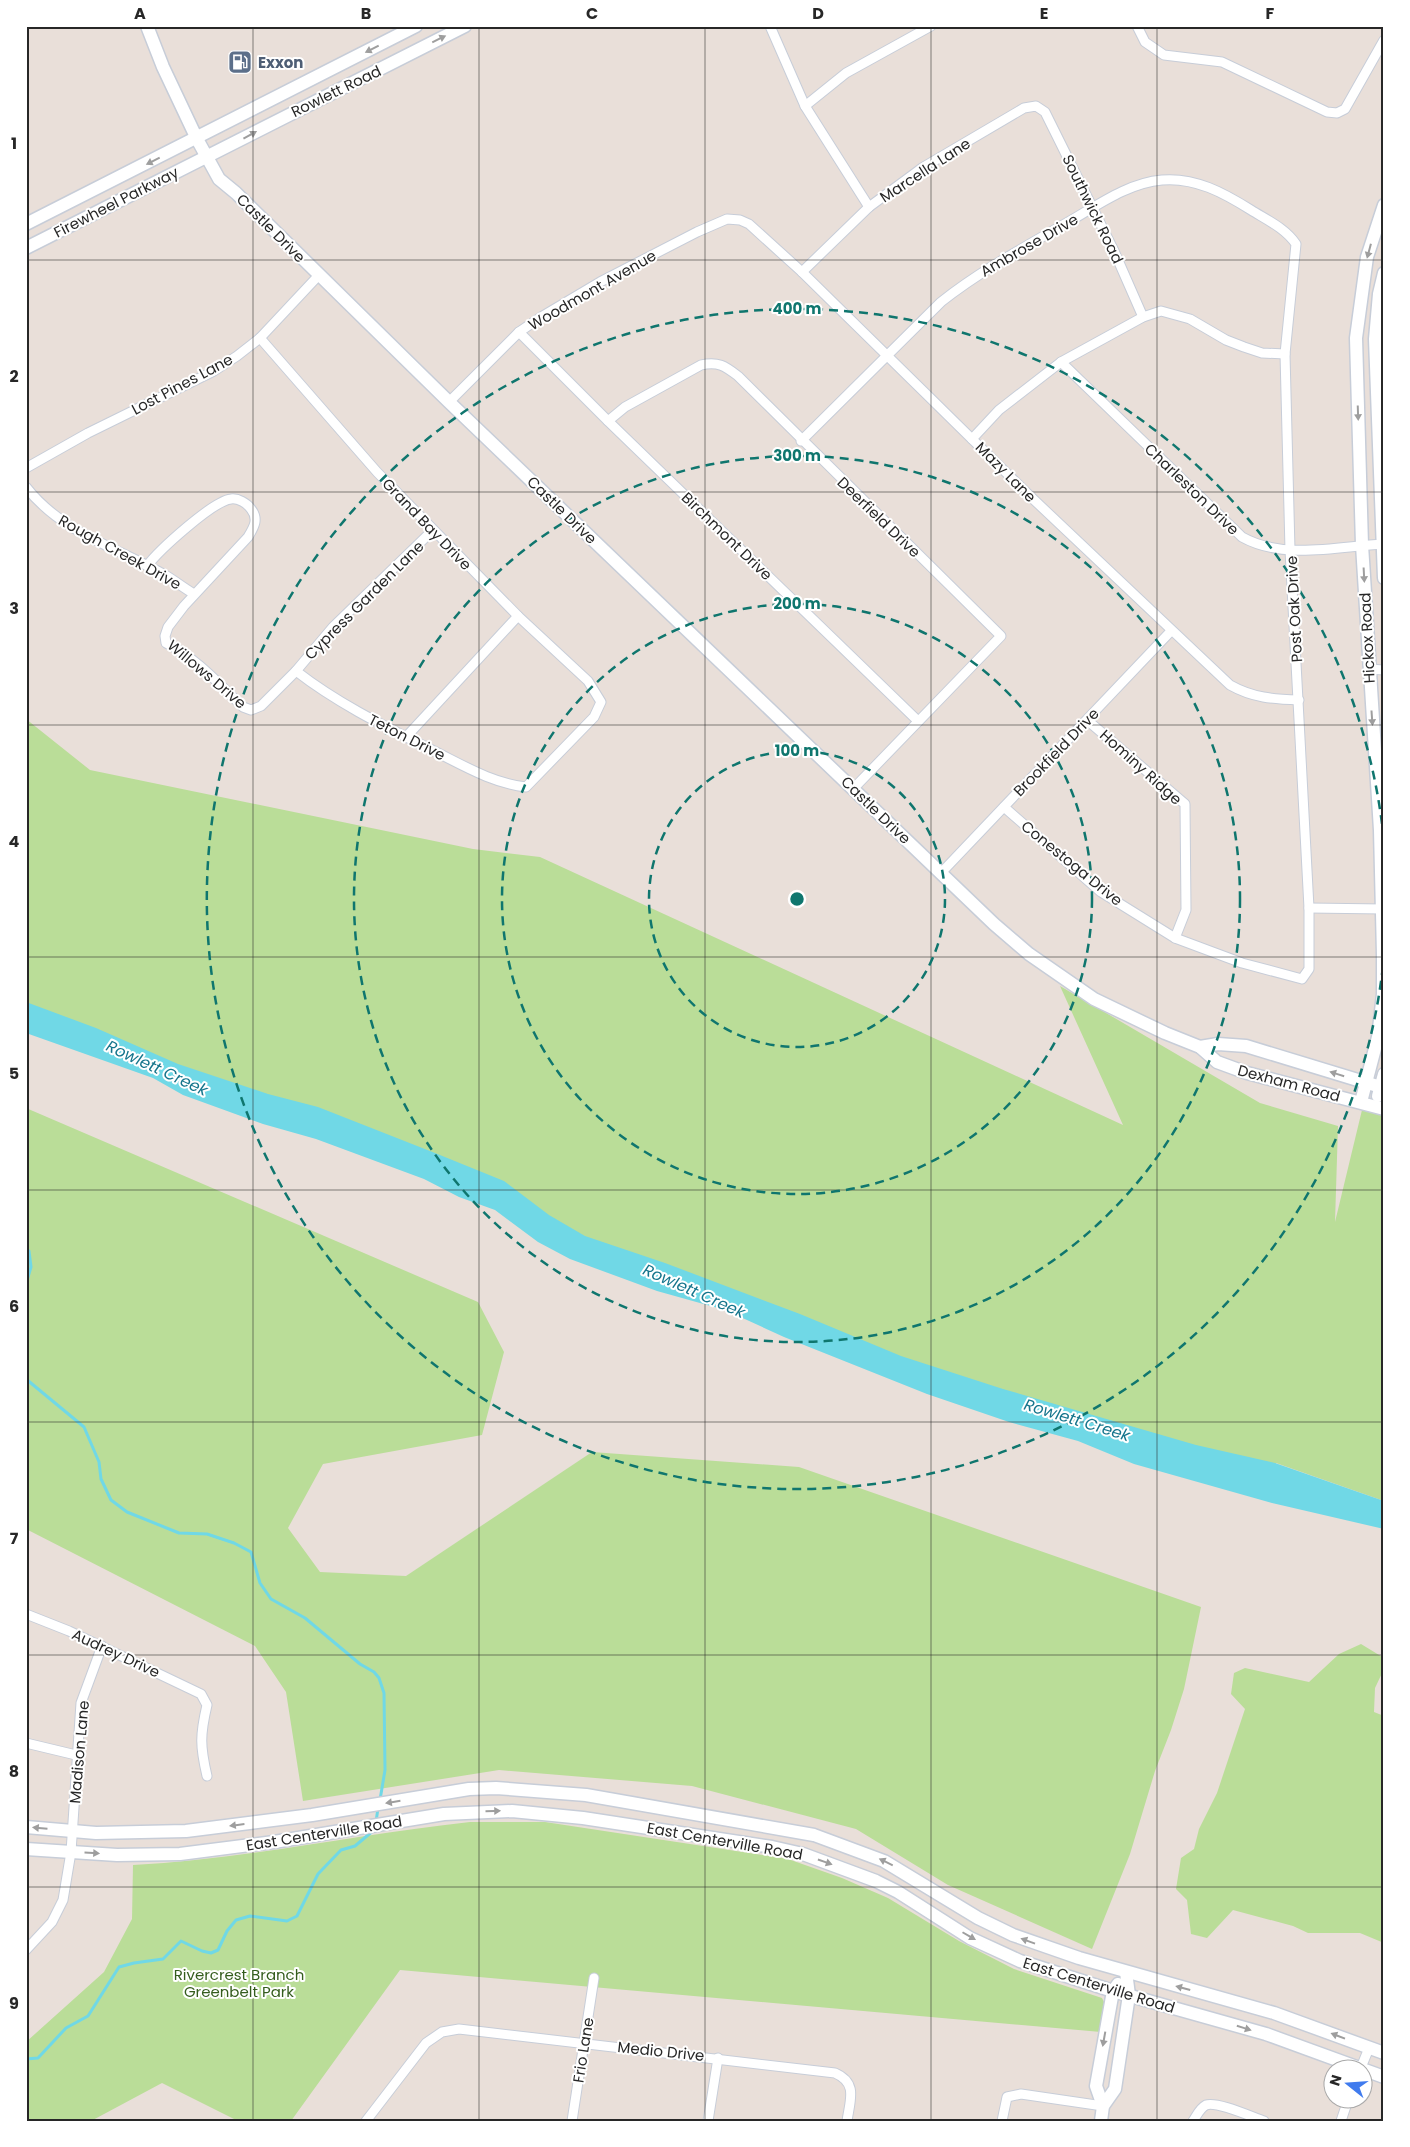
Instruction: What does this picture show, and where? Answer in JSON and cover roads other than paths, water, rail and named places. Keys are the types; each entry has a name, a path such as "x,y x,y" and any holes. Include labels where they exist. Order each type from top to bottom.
{"main road":[{"name":"Castle Drive","path":"147,26 163,67 197,139 219,179 236,192 449,402 941,873 1029,954"},
{"name":"Rowlett Road","path":"197,139 416,26"},
{"name":"Rowlett Road","path":"206,156 465,26"},
{"name":"Firewheel Parkway","path":"26,224 197,139"},
{"name":"Firewheel Parkway","path":"26,248 206,156"},
{"name":"Hickox Road","path":"1361,1102 1378,1037 1383,994 1383,909 1380,830 1362,545 1356,338 1367,257 1384,205"},
{"name":"Hickox Road","path":"1384,273 1379,294 1375,339 1384,578"},
{"name":"Dexham Road","path":"1029,954 1094,999 1165,1033 1200,1047 1217,1062 1247,1073 1379,1108"},
{"name":"Dexham Road","path":"1200,1047 1218,1044 1246,1046 1382,1088"},
{"path":"1379,1108 1384,1074"},
{"name":"East Centerville Road","path":"26,1827 96,1833 186,1831 316,1814 441,1794 496,1788 586,1795 814,1835 884,1861 918,1879 978,1918 1013,1935 1126,1972 1274,2014 1384,2053"},
{"name":"East Centerville Road","path":"26,1848 71,1852 180,1854 444,1814 488,1811 540,1812 712,1837 803,1854 898,1892 997,1952 1044,1970 1266,2034 1336,2060"},
{"path":"1101,2121 1103,2106 1096,2086 1113,1991 1126,1972"},
{"path":"1103,2106 1115,2089 1129,1995 1126,1972"},
{"name":"East Centerville Road","path":"1372,2073 1384,2077"}],"street":[{"path":"770,26 805,106 869,207"},
{"path":"805,106 846,73 930,26"},
{"path":"1137,26 1145,42 1164,55 1222,62 1327,112 1337,113 1345,109 1384,40"},
{"name":"Marcella Lane","path":"802,272 869,207 922,168 1024,108 1036,106"},
{"name":"Southwick Road","path":"1036,106 1045,112 1093,208 1143,317"},
{"name":"Ambrose Drive","path":"801,441 941,302 966,282 1134,186 1163,180 1191,181 1224,193 1288,233 1296,244"},
{"name":"Mazy Lane","path":"726,219 740,220 749,224 802,272 972,439 1171,631 1230,685 1244,693 1260,698 1299,700"},
{"name":"Woodmont Avenue","path":"449,402 520,332 600,282 726,219"},
{"name":"Post Oak Drive","path":"1296,244 1285,354 1290,550 1309,908 1310,963 1307,974"},
{"name":"Lost Pines Lane","path":"26,468 96,429 214,371 260,338 319,275"},
{"path":"972,439 1000,410 1061,362 1143,317 1161,311 1190,319 1226,340 1244,347 1262,352 1285,354"},
{"name":"Birchmont Drive","path":"520,332 608,421 918,721"},
{"name":"Grand Bay Drive","path":"260,338 377,472 518,616 588,681 601,702 594,717 526,786"},
{"name":"Deerfield Drive","path":"608,421 625,406 648,392 701,365 714,362 723,365 738,376 801,441 1001,636 918,721"},
{"name":"Charleston Drive","path":"1061,362 1230,528 1254,544 1271,549 1290,550 1382,544"},
{"name":"Rough Creek Drive","path":"26,487 42,505 67,525 147,566 194,594"},
{"path":"147,566 176,537 220,503 231,499 240,500 251,507 256,517 255,524 248,536 194,594"},
{"name":"Cypress Garden Lane","path":"251,710 261,706 296,671 333,627 433,530"},
{"name":"Willows Drive","path":"194,594 168,627 165,636 166,643 176,648 201,668 243,707 251,710"},
{"path":"406,737 518,616"},
{"name":"Brookfield Drive","path":"941,873 1171,631"},
{"path":"1369,669 1384,670"},
{"name":"Teton Drive","path":"296,671 322,691 406,737 478,773 512,785 526,786"},
{"name":"Hominy Ridge","path":"1087,720 1185,804 1186,910 1175,938"},
{"path":"854,789 918,721"},
{"name":"Conestoga Drive","path":"1004,807 1101,892 1175,938 1242,963 1284,975 1302,979 1307,974"},
{"path":"1309,908 1383,909"},
{"name":"Audrey Drive","path":"26,1614 102,1646 204,1697 207,1705 201,1731 200,1748 207,1776"},
{"name":"Madison Lane","path":"26,1950 52,1922 64,1892 73,1830 76,1756 81,1703 102,1646"},
{"path":"26,1743 76,1756"},
{"name":"Frio Lane","path":"572,2121 594,1978"},
{"name":"Medio Drive","path":"366,2121 426,2043 442,2032 459,2029 835,2073 846,2078 850,2086 847,2121"},
{"path":"1364,2060 1369,2048"},
{"path":"708,2121 718,2058"},
{"path":"1002,2121 1007,2097 1021,2094 1103,2106"},
{"path":"1193,2121 1199,2111 1207,2105 1218,2105 1264,2121"}],"water":[{"name":"Rowlett Creek","path":"26,1002 96,1028 178,1064 268,1094 318,1107 435,1153 504,1181 549,1215 585,1236 665,1263 800,1314 901,1356 1003,1389 1196,1445 1275,1463 1384,1501 1384,1529 1272,1503 1134,1464 1078,1441 1009,1422 927,1394 784,1337 725,1310 657,1291 570,1259 538,1242 495,1210 459,1197 424,1179 316,1139 263,1124 183,1095 153,1078 26,1033"}],"waterway":[{"path":"26,1250 29,1251 31,1267 26,1284"},
{"path":"26,1379 84,1427 99,1462 101,1479 111,1500 127,1512 179,1533 207,1534 234,1543 251,1552 260,1583 271,1599 305,1618 360,1664 374,1672 379,1678 384,1693 385,1770 380,1800"},
{"path":"376,1822 378,1808"},
{"path":"26,2059 38,2058 66,2028 88,2016 119,1967 163,1959 181,1941 211,1953 218,1950 227,1931 236,1920 250,1916 287,1921 297,1916 318,1874 341,1850 355,1846 374,1830"}],"place":[{"name":"Exxon","path":"240,62"}],"park label":[{"name":"Rivercrest Branch Greenbelt Park","path":"239,1982"}]}
